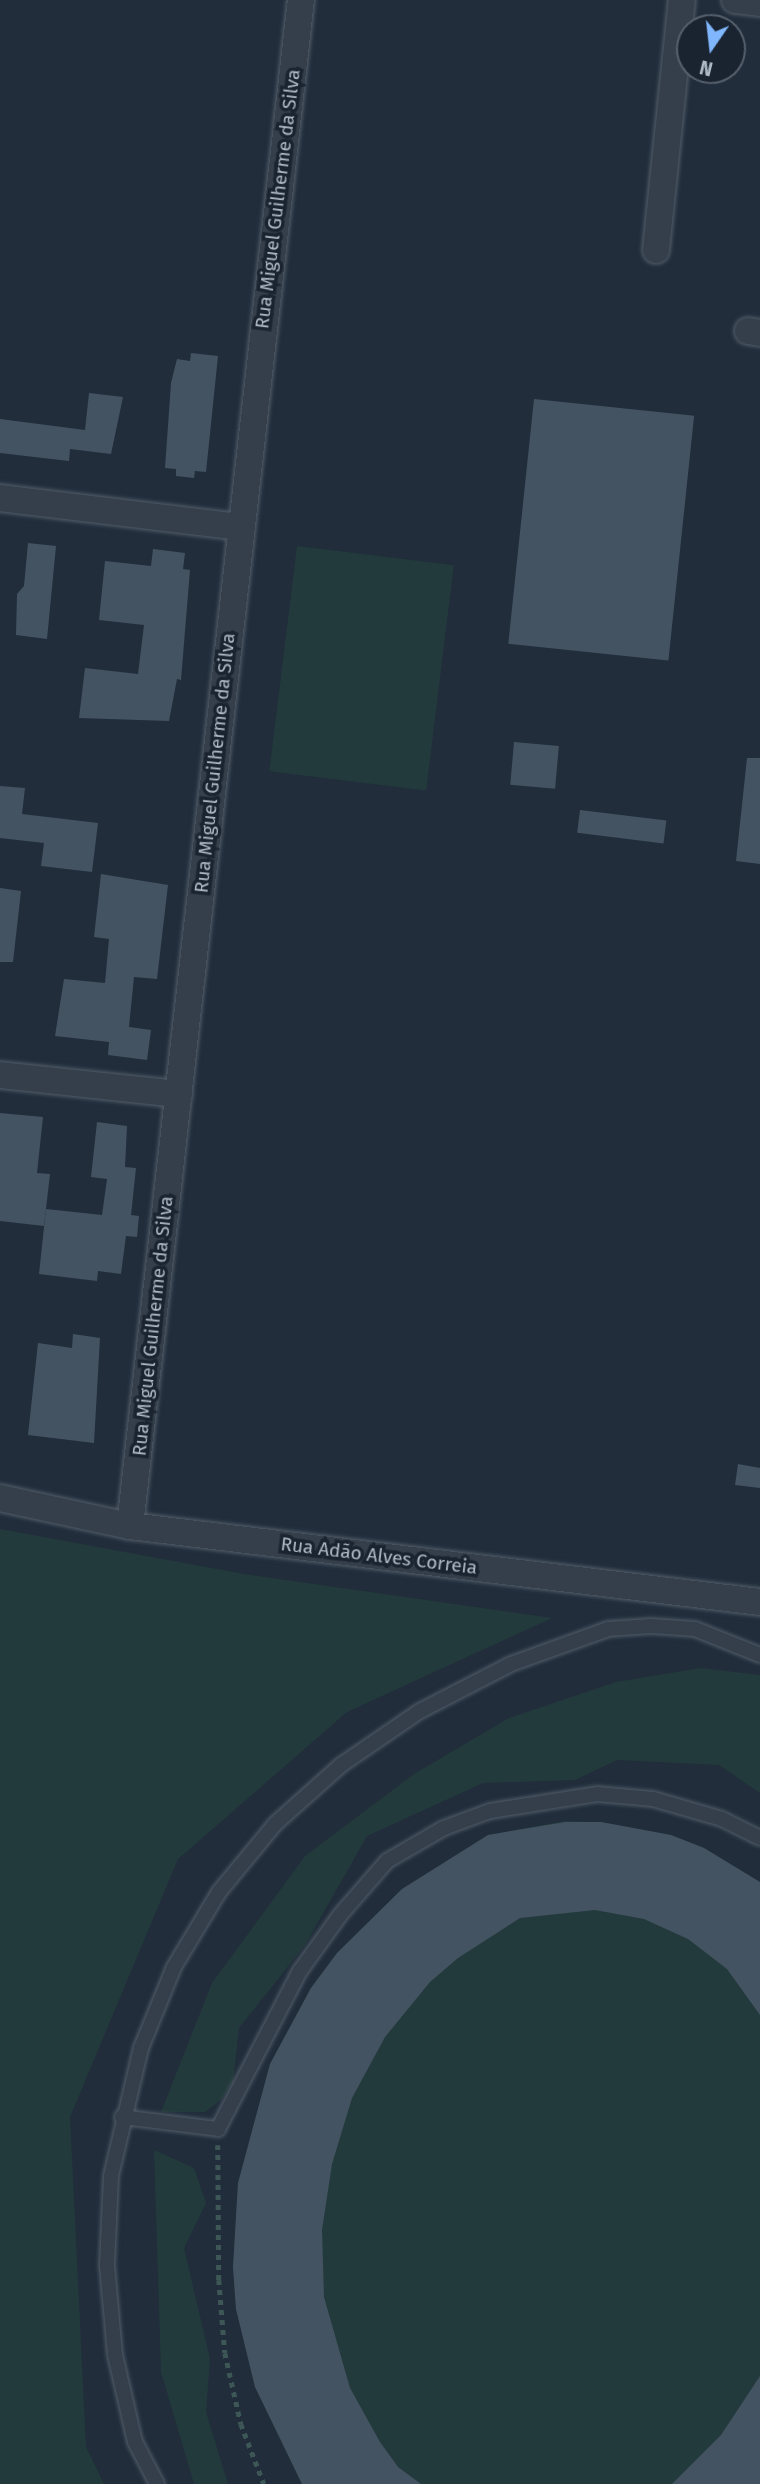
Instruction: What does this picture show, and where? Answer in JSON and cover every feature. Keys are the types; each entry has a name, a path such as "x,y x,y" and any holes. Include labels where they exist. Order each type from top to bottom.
{"street":[{"name":"Rua Miguel Guilherme da Silva","path":"131,1525 240,527 301,0"},
{"path":"656,250 682,0"},
{"path":"735,0 760,3"},
{"path":"0,498 240,527"},
{"path":"0,1074 180,1094"},
{"name":"Rua Adão Alves Correia","path":"0,1498 131,1525 760,1602"}],"lane":[{"path":"157,2484 135,2442 127,2410 110,2310 108,2221 122,2117 156,2007 219,1892 275,1824 377,1739 465,1685 559,1645 608,1629 695,1629 760,1655"},
{"path":"122,2117 218,2129 300,1971 341,1914 387,1861 444,1828 490,1811 597,1794 653,1799 722,1819 760,1838"}],"path":[{"path":"218,2129 219,2280 225,2353 241,2424 264,2484"}],"green space":[{"path":"297,546 454,565 426,791 269,771"},
{"path":"0,1529 244,1574 552,1618 347,1712 178,1859 70,2117 86,2447 104,2484 0,2484"},
{"path":"701,1668 760,1675 760,1793 719,1765 617,1760 575,1780 483,1783 367,1836 305,1945 239,2028 233,2082 222,2099 205,2112 161,2112 212,1983 305,1856 414,1774 509,1718 616,1682"},
{"path":"565,1821 601,1822 671,1835 704,1848 760,1882 760,2484 302,2484 255,2387 236,2309 233,2267 238,2183 270,2064 311,1988 337,1953 402,1889 488,1835"},
{"path":"154,2150 194,2168 206,2203 184,2248 210,2359 206,2412 228,2484 194,2484 161,2372"}],"building":[{"path":"191,353 218,356 206,472 195,471 194,478 176,476 176,469 165,468 171,383 177,359 190,361"},
{"path":"89,393 123,397 111,454 70,449 69,461 0,453 0,419 85,430"},
{"path":"534,399 694,416 668,660 508,644"},
{"path":"28,543 56,546 47,639 16,635 17,594 24,586"},
{"path":"153,549 185,553 183,569 190,570 181,680 177,679 169,721 79,718 85,668 138,674 144,625 99,620 105,561 151,566"},
{"path":"514,742 559,746 555,789 510,785"},
{"path":"747,758 760,758 760,864 736,861"},
{"path":"0,786 25,788 22,814 98,823 92,872 41,866 44,843 0,838"},
{"path":"580,810 666,821 664,843 577,833"},
{"path":"101,874 168,885 157,979 134,977 129,1027 151,1030 147,1060 108,1055 109,1042 55,1036 64,979 105,983 109,939 94,937"},
{"path":"0,888 21,891 13,962 0,962"},
{"path":"0,1113 43,1117 37,1173 50,1174 44,1226 0,1221"},
{"path":"97,1122 127,1126 125,1167 136,1168 131,1215 139,1216 137,1237 126,1236 121,1274 98,1271 97,1281 39,1274 46,1209 102,1215 107,1179 91,1177"},
{"path":"73,1334 100,1338 94,1443 28,1435 38,1343 72,1348"},
{"path":"738,1464 760,1468 760,1488 735,1485"},
{"path":"565,1822 601,1822 671,1835 704,1848 760,1882 760,2015 727,1969 688,1939 644,1919 595,1910 520,1918 458,1958 430,1982 385,2037 352,2098 332,2164 322,2230 324,2297 350,2388 380,2442 398,2467 421,2484 302,2484 255,2387 236,2309 233,2267 238,2183 270,2064 311,1988 337,1953 402,1889 488,1835"},
{"path":"760,2376 760,2484 672,2484 721,2435"}]}
